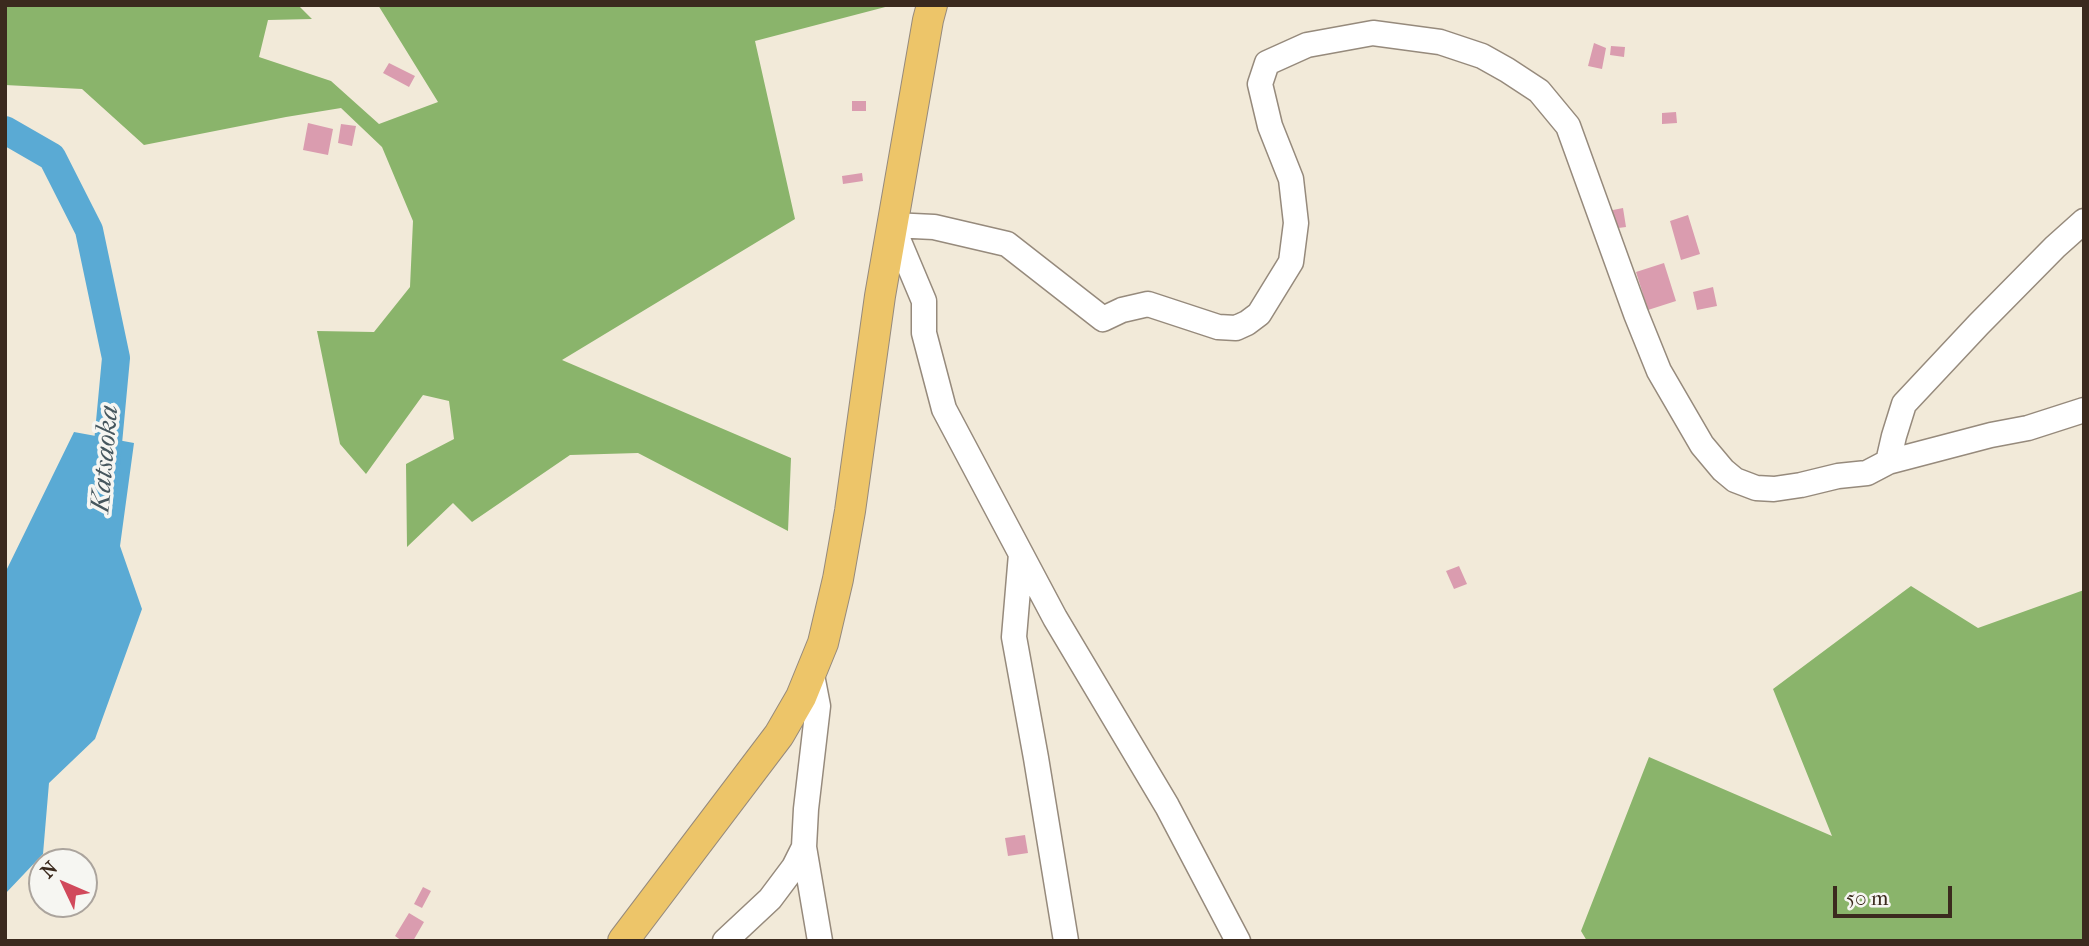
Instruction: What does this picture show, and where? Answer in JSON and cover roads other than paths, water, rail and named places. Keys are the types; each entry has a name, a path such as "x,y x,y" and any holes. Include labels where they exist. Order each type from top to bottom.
{"main road":[{"path":"623,941 779,735 812,675 823,643 845,538 892,225 933,10"}],"street":[{"path":"1238,941 1167,806 1055,618 944,409 923,332 924,301 892,225 934,227 1007,244 1103,319 1122,310 1149,304 1207,325 1236,328 1259,314 1291,262 1296,223 1291,179 1270,127 1260,84 1267,63 1307,45 1373,33 1440,42 1482,56 1507,70 1539,92 1568,126 1659,371 1702,445 1735,480 1756,488 1774,489 1867,473 1888,462 2028,428 2084,410"},
{"path":"1888,462 1904,404 1989,314 2084,222"},
{"path":"1020,554 1014,637 1066,941"},
{"path":"812,675 818,706 804,847 820,941"},
{"path":"725,941 770,899 804,847"}],"water":[{"path":"74,432 134,443 120,546 142,609 95,739 49,783 44,848 28,848 28,870 5,894 5,573"}],"waterway":[{"name":"Katsaoka","path":"5,130 52,157 89,230 116,358 105,475"}]}
